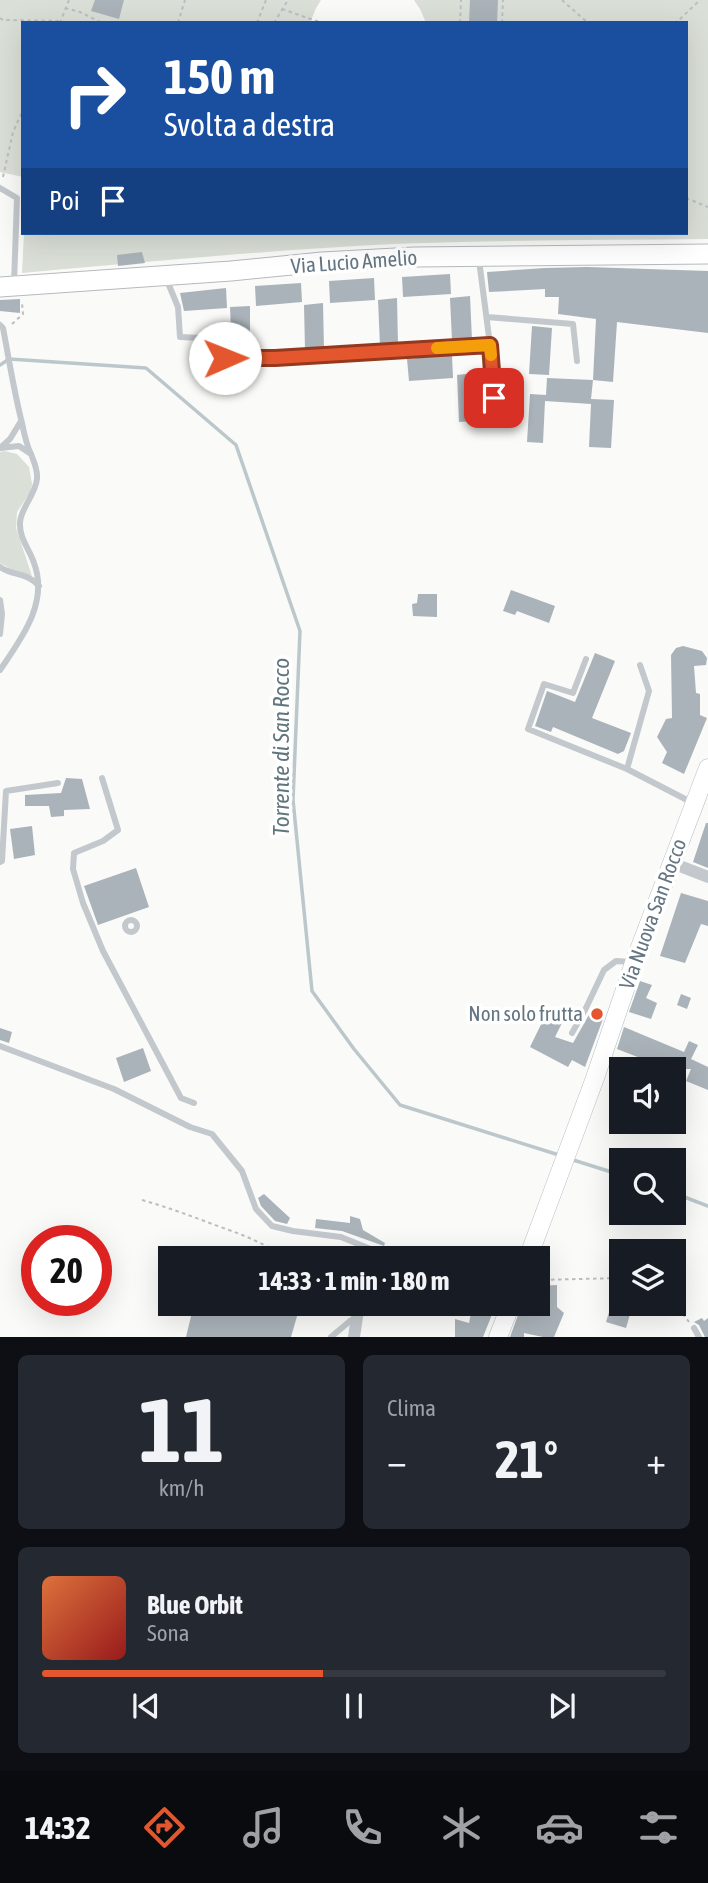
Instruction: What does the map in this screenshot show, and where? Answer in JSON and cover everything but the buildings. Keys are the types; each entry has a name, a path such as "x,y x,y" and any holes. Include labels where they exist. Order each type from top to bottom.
{"main road":[{"name":"Via Lucio Amelio","path":"12,291 165,275 414,257 708,254"},
{"name":"Via Nuova San Rocco","path":"532,1246 587,1100 634,962 708,768"},
{"path":"498,1337 506,1316"}],"street":[{"path":"671,863 708,877"},
{"path":"354,1337 356,1318"}],"lane":[{"path":"1,189 17,198 12,291"},
{"path":"479,256 496,425"},
{"path":"165,275 178,307 180,337 224,339 225,358 275,358 490,345"},
{"path":"486,317 573,324 577,361"},
{"path":"0,670 22,639 38,597 39,586 34,561 24,543 19,523 38,477 21,421 1,326"},
{"path":"0,448 10,439 21,421"},
{"path":"0,448 19,446 31,454"},
{"path":"0,567 4,571 24,575 39,586"},
{"path":"0,600 0,634"},
{"path":"586,660 573,693 544,684 528,729 627,769 694,803"},
{"path":"627,769 649,691 640,665"},
{"path":"102,778 118,831 103,841 74,853 72,869 103,951 181,1098 194,1103"},
{"path":"0,862 6,792 58,783"},
{"path":"572,1033 604,970 616,961 634,962"},
{"path":"0,1045 114,1089 190,1127 212,1134 242,1171 256,1209 272,1226 341,1237 364,1246"},
{"path":"331,1337 356,1318"},
{"path":"694,1328 699,1337"}],"path":[{"path":"60,21 69,0"},
{"path":"179,21 185,0"},
{"path":"258,21 266,0"},
{"path":"275,21 288,0"},
{"path":"460,21 461,0"},
{"path":"502,21 503,0"},
{"path":"562,0 586,21"},
{"path":"677,21 700,0"},
{"path":"65,8 98,21"},
{"path":"282,9 316,21"},
{"path":"0,18 32,21"},
{"path":"1,189 13,132 21,118"},
{"path":"688,199 708,206"},
{"path":"12,291 23,314 12,324"},
{"path":"142,1200 268,1246"},
{"path":"550,1280 609,1278"},
{"path":"684,1316 694,1328"}],"shaded area":[{"path":"0,0 321,0 311,21 21,21 21,177 0,172"},
{"path":"414,0 708,0 708,239 394,244 22,273 24,235 688,235 688,21 425,21"},
{"path":"0,452 17,454 29,467 31,491 17,512 16,528 32,576 0,563"}],"waterway":[{"name":"Torrente di San Rocco","path":"0,365 9,359 146,368 236,445 300,631 293,800 312,991 354,1049 400,1105 559,1155"},
{"name":"Torrente di San Rocco","path":"570,1159 609,1171"},
{"name":"Torrente di San Rocco","path":"686,1198 708,1206"}],"slow traffic":[{"path":"437,348 490,345 491,355"}],"place":[{"name":"Non solo frutta","path":"597,1014"}],"route":[{"path":"225,358 275,358 490,345 494,398"}]}
